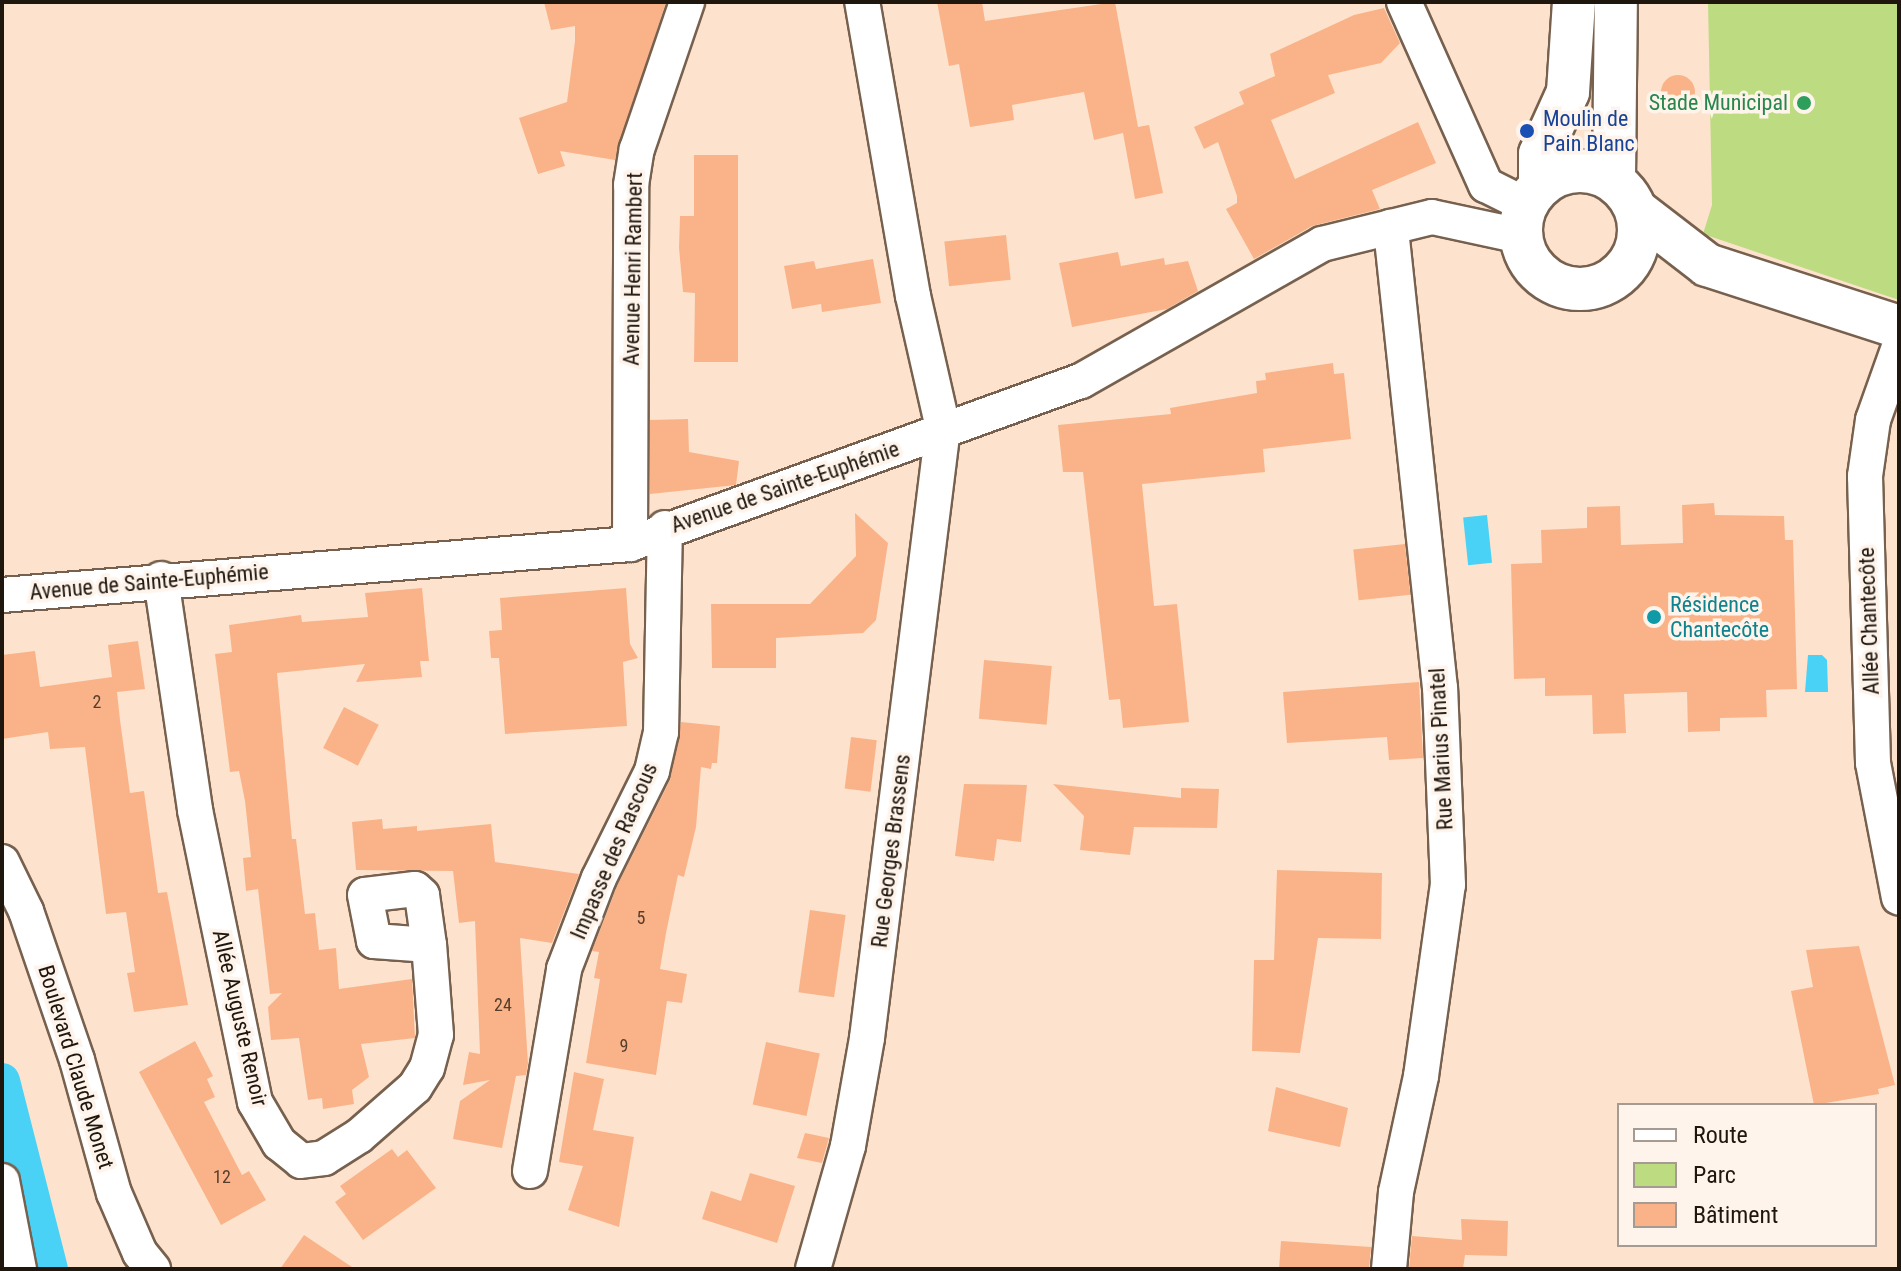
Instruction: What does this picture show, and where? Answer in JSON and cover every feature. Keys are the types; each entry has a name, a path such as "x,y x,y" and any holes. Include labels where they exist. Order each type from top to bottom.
{"street":[{"name":"Avenue Henri Rambert","path":"630,544 631,185 637,149 687,2"},
{"name":"Rue Georges Brassens","path":"813,1269 848,1146 867,1038 943,428 913,296 862,2"},
{"path":"1404,2 1486,185 1529,209"},
{"path":"1574,2 1568,92 1540,154 1529,209 1536,270 1559,285 1587,289 1620,274 1707,265"},
{"path":"1616,2 1625,196 1638,245 1620,274"},
{"path":"1529,209 1576,170 1625,196 1707,265 1899,327"},
{"name":"Avenue de Sainte-Euphémie","path":"2,595 161,579 630,544 665,528 1081,381 1309,251 1358,232 1432,217 1529,209"},
{"name":"Rue Marius Pinatel","path":"1389,1269 1396,1192 1421,1076 1448,885 1440,688 1391,227"},
{"name":"Allée Chantecôte","path":"1899,347 1873,420 1865,476 1873,763 1899,898"},
{"name":"Impasse des Rascous","path":"530,1171 564,969 599,878 652,771 661,732 665,528"},
{"name":"Allée Auguste Renoir","path":"161,579 195,810 255,1102 279,1143 301,1161 324,1158 359,1136 415,1087 427,1068 436,1035 429,945"},
{"name":"Boulevard Claude Monet","path":"2,862 26,911 77,1060 114,1193 140,1253 153,1269"},
{"path":"2,1181 19,1269"}],"green space":[{"name":"Stade Municipal","path":"1708,2 1899,2 1899,300 1703,234 1712,205"}],"water":[{"path":"1487,515 1492,563 1468,565 1463,518"},
{"path":"1808,655 1822,655 1827,660 1828,692 1805,692"}],"building":[{"path":"544,2 666,2 615,160 560,151 565,166 538,174 519,118 567,102 575,41 575,26 551,30"},
{"path":"937,2 982,2 985,21 1115,2 1138,127 1149,125 1163,193 1135,199 1123,133 1094,140 1084,92 1012,105 1014,120 970,127 959,64 949,66"},
{"path":"1384,8 1400,43 1381,63 1328,75 1335,93 1271,120 1295,179 1418,122 1436,163 1372,190 1380,209 1312,226 1254,259 1226,209 1237,203 1237,196 1218,142 1204,149 1194,127 1244,104 1239,92 1275,76 1270,54 1354,15"},
{"path":"1678,75 1690,80 1695,92 1690,104 1678,109 1666,104 1661,92 1666,80"},
{"path":"694,155 738,155 738,362 694,362 695,293 683,292 679,248 680,216 694,216"},
{"path":"1006,235 1011,280 949,286 944,241"},
{"path":"1118,252 1121,266 1164,258 1165,265 1188,261 1198,291 1167,309 1072,327 1059,263"},
{"path":"873,259 881,303 822,312 821,304 792,309 784,266 814,261 816,269"},
{"path":"1333,363 1334,374 1344,373 1351,439 1263,449 1265,472 1142,484 1154,606 1177,604 1189,722 1123,728 1120,699 1109,700 1083,472 1063,472 1058,425 1171,414 1170,408 1257,393 1256,381 1266,380 1265,373"},
{"path":"688,419 689,452 739,461 736,485 650,494 650,420"},
{"name":"Résidence Chantecôte","path":"1714,503 1715,515 1784,516 1785,540 1793,540 1797,689 1766,690 1767,717 1720,718 1720,731 1688,732 1687,692 1624,694 1626,733 1593,734 1592,695 1545,696 1545,678 1514,679 1511,564 1542,563 1541,530 1587,528 1587,507 1620,506 1621,545 1683,543 1682,505"},
{"path":"855,513 888,543 876,620 863,633 776,638 776,668 712,668 711,604 810,604 856,556"},
{"path":"1405,544 1410,595 1359,600 1353,549"},
{"path":"422,588 429,661 420,661 422,677 356,682 365,664 277,673 292,839 296,839 305,914 315,913 319,950 336,948 339,989 412,979 415,1038 361,1044 369,1077 352,1090 354,1104 323,1109 322,1098 308,1100 299,1038 271,1040 268,1007 282,993 270,994 258,889 246,891 243,858 251,857 245,801 239,771 230,772 215,654 232,652 229,625 301,615 302,622 368,617 365,593"},
{"path":"626,588 630,644 638,658 623,662 627,726 505,734 499,658 491,658 489,631 502,630 500,598"},
{"path":"138,641 145,689 117,692 130,793 144,791 158,893 167,892 188,1005 134,1012 127,973 135,972 126,912 106,914 85,747 50,749 48,732 2,739 2,655 35,651 40,687 112,677 108,645"},
{"path":"984,660 1052,666 1047,725 979,719"},
{"path":"1419,682 1423,758 1389,760 1387,737 1287,743 1283,692"},
{"path":"344,707 379,725 358,766 323,748"},
{"path":"681,722 720,726 717,763 712,763 711,769 701,767 696,827 684,877 678,875 660,969 687,974 682,1003 667,1001 656,1075 586,1063 600,979 594,978 599,952 592,951 617,886 670,780"},
{"path":"851,737 877,740 870,792 845,789"},
{"path":"964,784 1027,785 1021,842 997,839 994,861 955,856"},
{"path":"1053,784 1181,798 1181,788 1219,789 1217,828 1134,827 1130,855 1080,850 1084,816"},
{"path":"382,819 383,829 417,826 417,831 491,824 495,862 579,874 552,943 520,938 528,1063 526,1075 516,1076 502,1148 453,1139 460,1101 490,1080 463,1085 469,1052 480,1054 475,921 459,923 453,871 356,870 352,822"},
{"path":"1277,870 1382,873 1381,939 1318,938 1300,1053 1252,1051 1254,960 1274,960"},
{"path":"810,910 846,915 834,997 798,992"},
{"path":"1859,946 1895,1085 1878,1089 1879,1094 1814,1103 1791,991 1813,987 1806,950"},
{"path":"195,1041 213,1076 207,1079 215,1097 204,1102 242,1175 249,1171 266,1200 221,1225 139,1072"},
{"path":"766,1042 820,1053 806,1116 753,1105"},
{"path":"574,1072 604,1079 593,1130 634,1137 619,1227 568,1210 583,1166 559,1162"},
{"path":"1276,1087 1348,1108 1340,1147 1268,1131"},
{"path":"805,1133 829,1138 822,1163 797,1158"},
{"path":"392,1149 398,1157 407,1150 436,1188 363,1240 335,1202 346,1194 340,1186"},
{"path":"750,1173 795,1186 777,1243 702,1219 711,1191 741,1201"},
{"path":"1461,1219 1508,1221 1507,1256 1465,1255 1463,1269 1409,1269 1412,1236 1462,1240"},
{"path":"304,1235 355,1269 280,1269"},
{"path":"1281,1241 1371,1247 1369,1269 1279,1269"}],"waterway":[{"path":"2,1081 50,1269"}],"place":[{"name":"Stade Municipal","path":"1804,103"},
{"name":"Moulin de Pain Blanc","path":"1527,131"},
{"name":"Résidence Chantecôte","path":"1654,617"}]}
